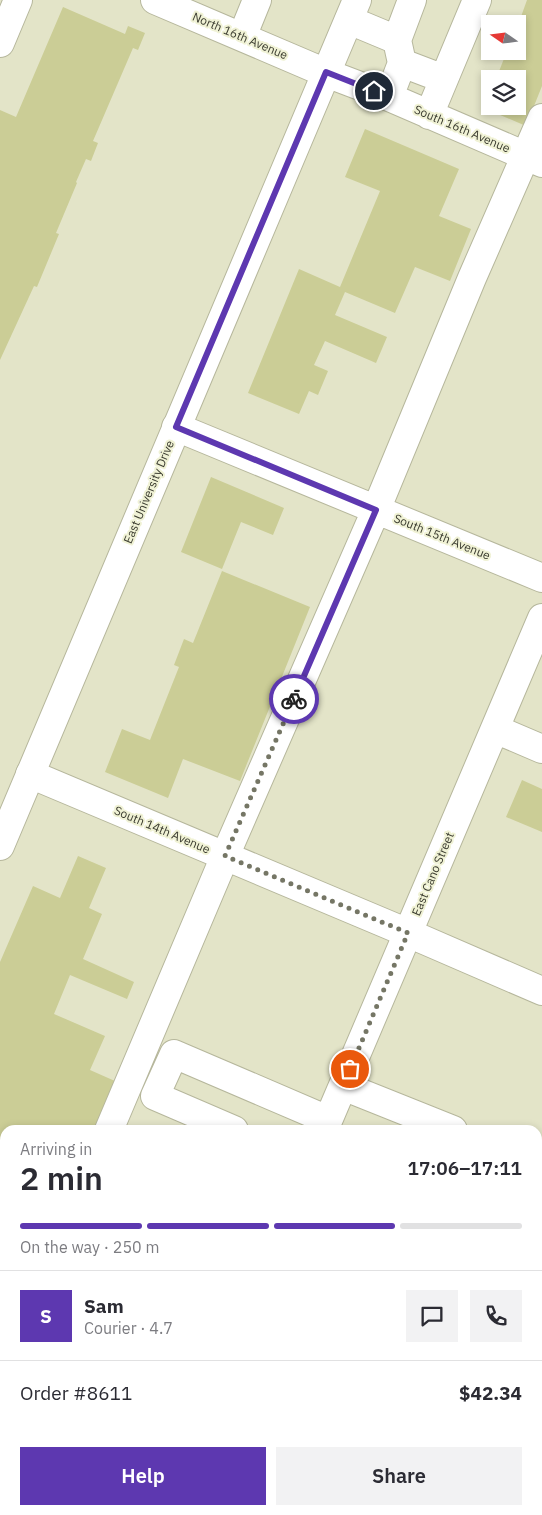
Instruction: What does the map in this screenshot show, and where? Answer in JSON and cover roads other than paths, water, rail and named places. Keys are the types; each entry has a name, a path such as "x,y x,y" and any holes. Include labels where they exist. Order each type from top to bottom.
{"street":[{"path":"0,43 18,0"},
{"path":"242,37 257,0"},
{"path":"389,97 412,0"},
{"path":"429,115 477,0"},
{"name":"North 16th Avenue","path":"160,1 326,72"},
{"path":"353,10 400,51 444,79"},
{"name":"East University Drive","path":"0,846 353,10"},
{"name":"South 16th Avenue","path":"326,72 389,97 534,160"},
{"path":"111,1125 225,856 376,510 472,278 534,160 542,118"},
{"name":"South 15th Avenue","path":"176,427 542,578"},
{"name":"East Cano Street","path":"326,1125 495,729 536,647 542,618"},
{"path":"495,729 542,749"},
{"name":"South 14th Avenue","path":"30,774 542,991"},
{"path":"223,1125 156,1096 174,1054 326,1125"},
{"path":"343,1086 440,1125"}]}
